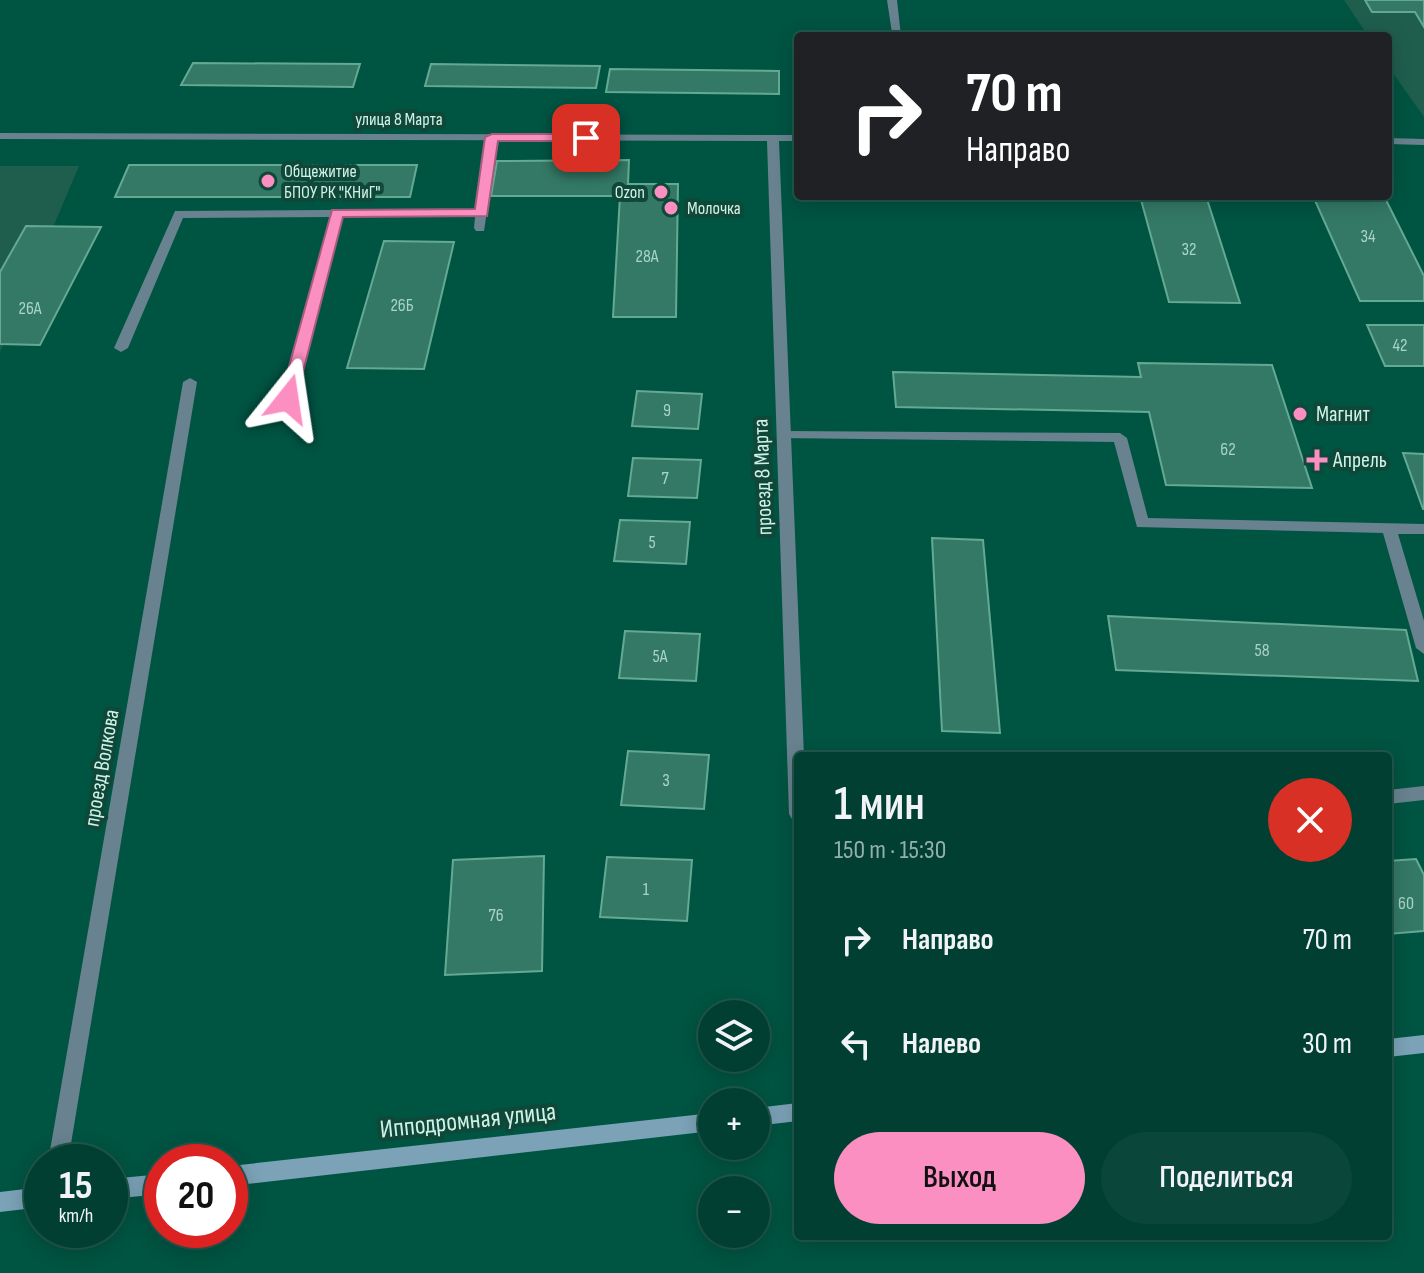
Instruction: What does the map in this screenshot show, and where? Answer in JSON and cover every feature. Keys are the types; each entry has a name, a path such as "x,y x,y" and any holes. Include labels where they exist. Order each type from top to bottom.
{"main road":[{"path":"1392,1048 1424,1044"},
{"path":"770,1115 794,1112"},
{"name":"Ипподромная улица","path":"248,1174 698,1124"},
{"path":"0,1202 24,1199"}],"street":[{"path":"892,0 897,32"},
{"name":"улица 8 Марта","path":"0,136 794,138"},
{"path":"480,228 492,137"},
{"name":"проезд 8 Марта","path":"773,138 796,752"},
{"path":"1392,141 1424,142"},
{"path":"288,399 337,213"},
{"path":"121,348 179,214 482,213"},
{"name":"проезд Волкова","path":"61,1144 190,382"},
{"path":"784,435 1120,438 1142,523 1424,529"},
{"path":"1389,529 1424,648"},
{"path":"1392,797 1424,793"}],"shaded area":[{"path":"1344,0 1424,0 1424,117 1392,72 1392,32 1365,32"},
{"path":"0,166 79,166 0,352"}],"building":[{"path":"1365,0 1424,0 1424,27 1415,12 1372,12"},
{"path":"193,63 360,64 353,87 181,85"},
{"path":"431,64 600,66 596,88 425,86"},
{"path":"610,69 779,71 779,94 606,92"},
{"path":"629,160 628,184 678,184 676,317 613,317 620,196 491,196 497,161"},
{"name":"Общежитие БПОУ РК \"КНиГ\"","path":"129,165 417,165 410,197 115,197"},
{"path":"1141,200 1207,200 1240,303 1169,302"},
{"path":"1315,200 1386,200 1424,276 1424,301 1360,301"},
{"path":"26,226 101,227 40,345 0,344 0,272"},
{"path":"384,241 454,242 424,369 347,368"},
{"path":"1367,325 1424,325 1424,366 1385,366"},
{"path":"1138,363 1272,365 1312,488 1166,485 1149,412 896,407 893,372 1141,377"},
{"path":"637,391 702,394 698,429 632,426"},
{"path":"1403,453 1424,454 1424,509 1423,509"},
{"path":"633,458 701,460 697,498 628,496"},
{"path":"620,520 690,522 686,564 614,561"},
{"path":"932,538 983,540 1000,733 942,731"},
{"path":"1108,616 1406,630 1418,681 1116,670"},
{"path":"625,631 700,634 696,681 619,678"},
{"path":"628,751 709,755 704,809 621,805"},
{"path":"544,856 542,971 445,975 453,860"},
{"path":"607,857 692,860 687,921 600,917"},
{"path":"1416,859 1424,875 1424,931 1392,934 1392,861"}],"place":[{"name":"Общежитие БПОУ РК \"КНиГ\"","path":"268,181"},
{"name":"Ozon","path":"661,192"},
{"name":"Молочка","path":"671,208"},
{"name":"Магнит","path":"1300,414"},
{"name":"Апрель","path":"1317,460"}],"route":[{"path":"288,399 337,213 482,213 492,137 586,138"}]}
